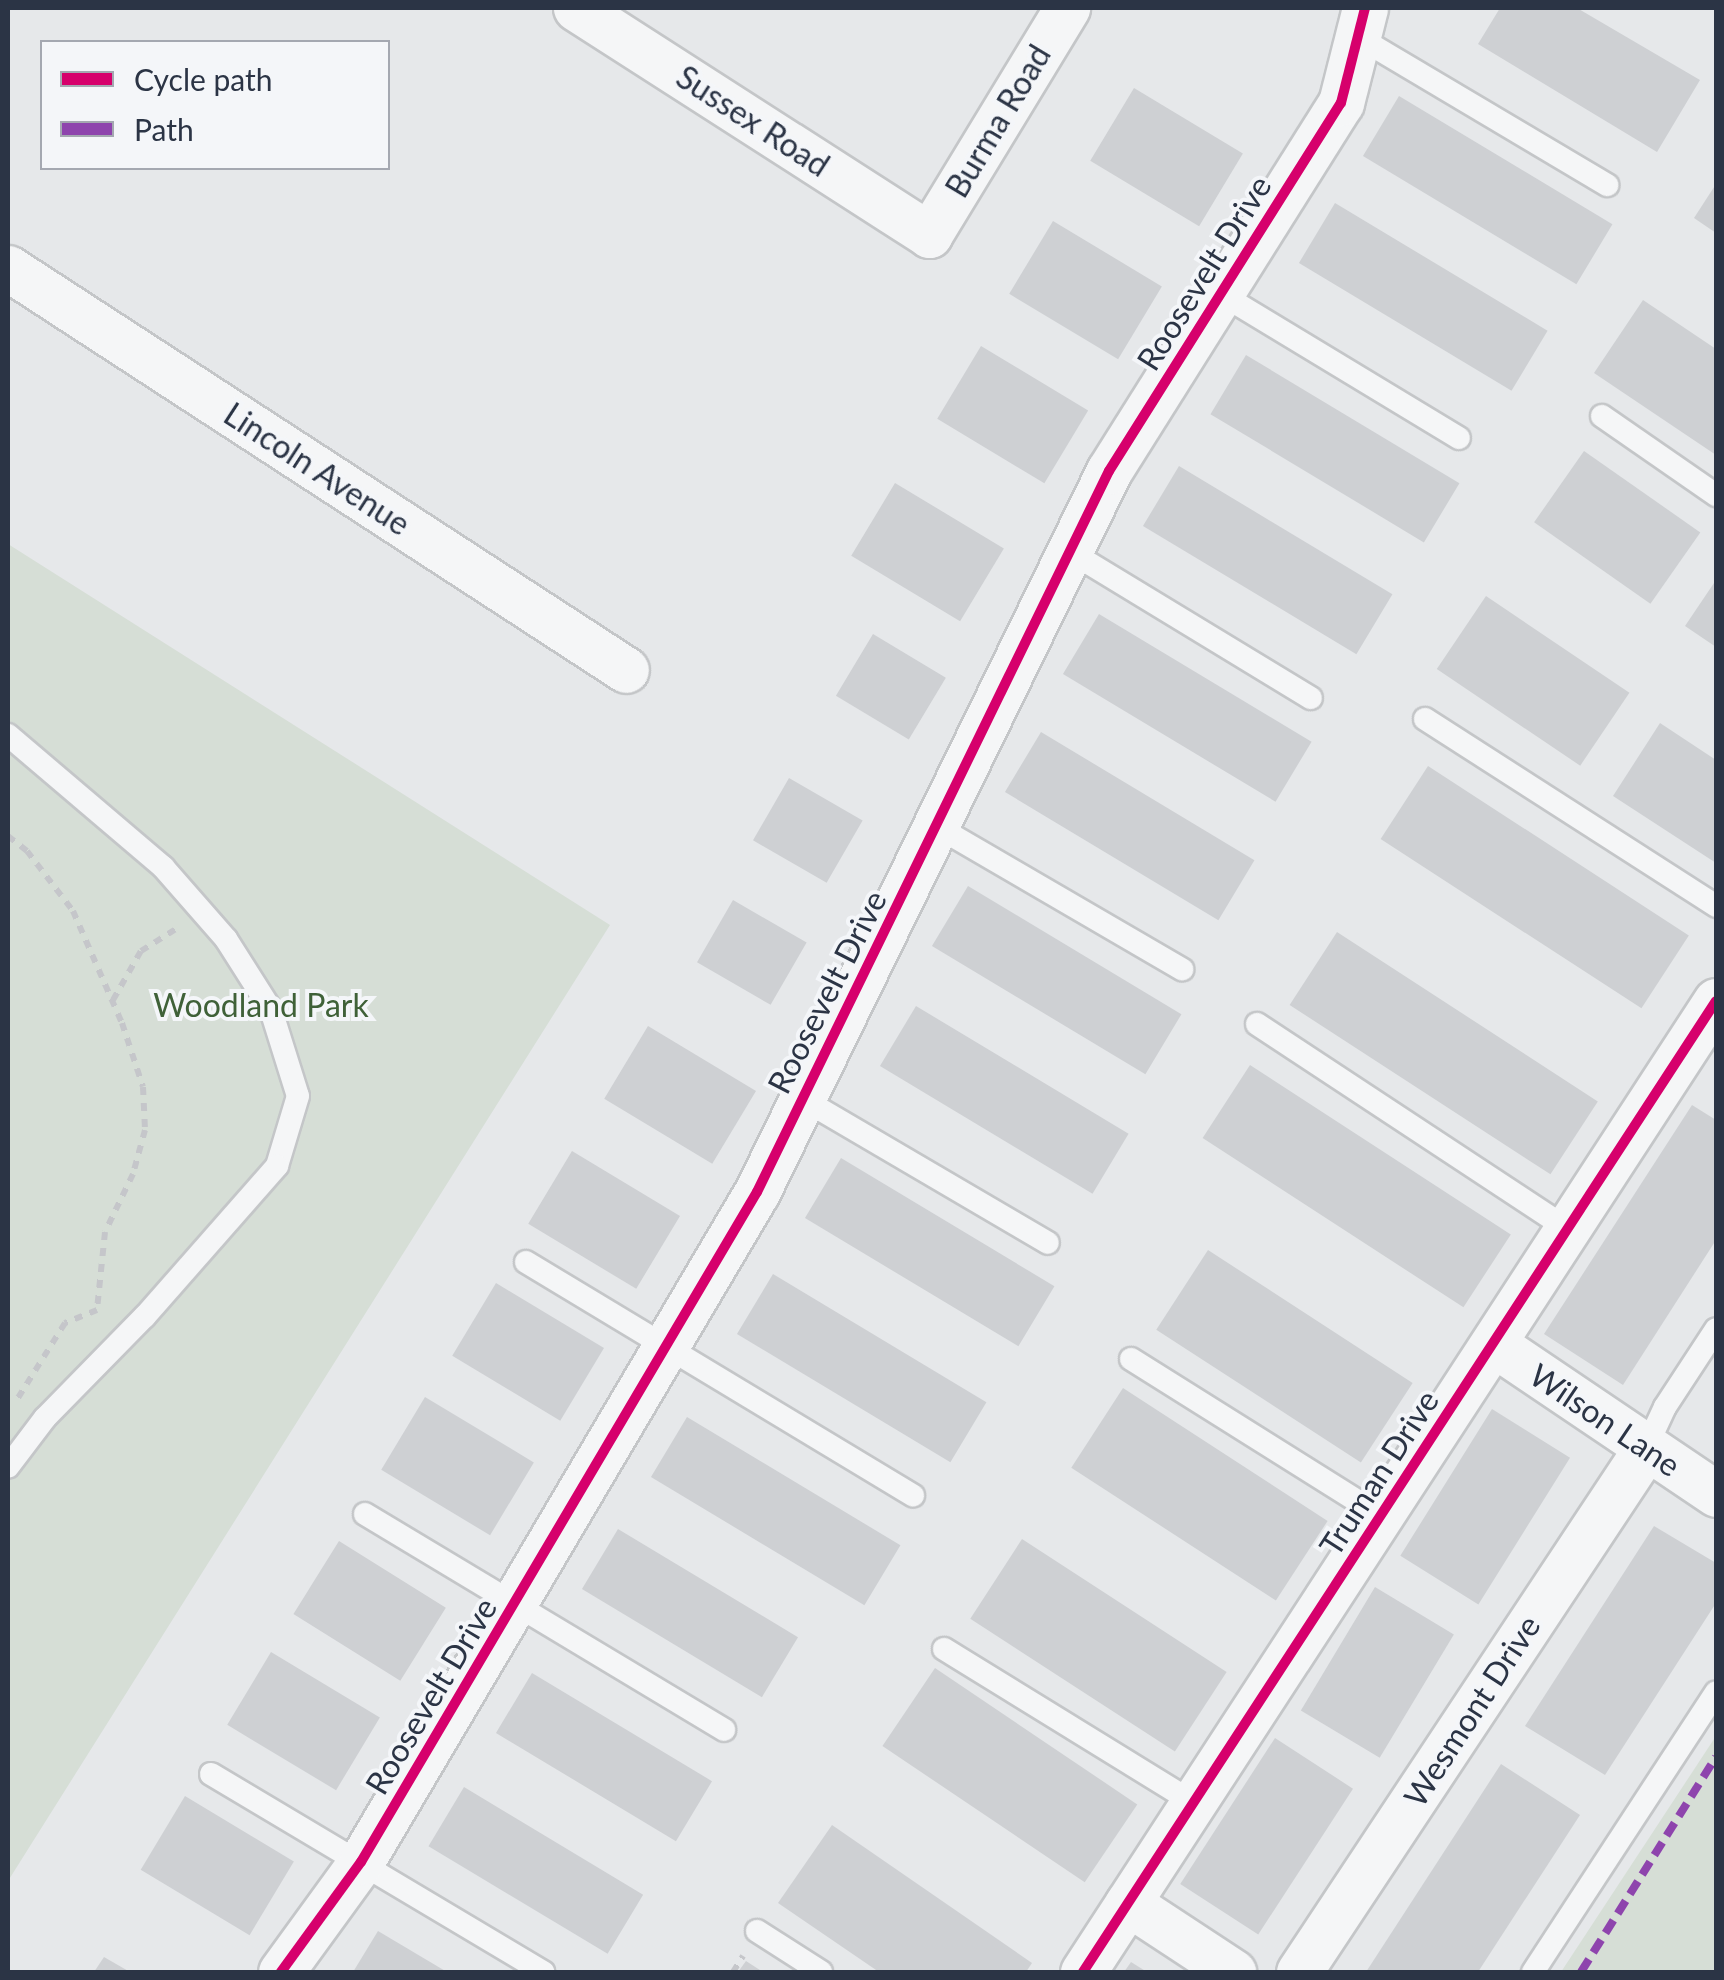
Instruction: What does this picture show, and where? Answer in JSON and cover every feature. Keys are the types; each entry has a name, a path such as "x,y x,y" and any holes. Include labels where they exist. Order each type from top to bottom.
{"street":[{"name":"Sussex Road","path":"576,8 929,235"},
{"name":"Burma Road","path":"929,235 1067,8"},
{"name":"Roosevelt Drive","path":"281,1972 361,1862 757,1192 1109,471 1341,103 1361,22"},
{"name":"Lincoln Avenue","path":"8,268 626,670"},
{"name":"Truman Drive","path":"1083,1972 1716,1001"},
{"name":"Wilson Lane","path":"1494,1344 1645,1450 1716,1494"},
{"name":"Wesmont Drive","path":"1299,1972 1645,1450"},
{"path":"1128,1903 1232,1972"}],"lane":[{"path":"1361,22 1608,185"},
{"path":"1220,294 1459,438"},
{"path":"1602,416 1716,495"},
{"path":"1069,551 1311,698"},
{"path":"1425,719 1716,906"},
{"path":"8,735 163,867 208,918 271,1010 298,1096 277,1166 145,1316 45,1418 8,1467"},
{"path":"936,826 1182,969"},
{"path":"1258,1024 1570,1230"},
{"path":"801,1098 1048,1243"},
{"path":"526,1262 913,1494"},
{"path":"1645,1450 1664,1407 1716,1330"},
{"path":"1131,1359 1380,1516"},
{"path":"365,1514 724,1730"},
{"path":"944,1649 1192,1802"},
{"path":"1532,1972 1716,1692"},
{"path":"211,1774 543,1972"},
{"path":"757,1931 821,1972"}],"path":[{"path":"8,836 27,850 73,911 143,1087 145,1130 133,1174 105,1232 97,1310 65,1323 8,1415"},
{"path":"112,1001 141,951 167,932 208,918"}],"green space":[{"name":"Woodland Park","path":"8,544 610,925 8,1881"},
{"path":"1716,1736 1716,1972 1561,1972"}],"building":[{"path":"1500,8 1577,8 1700,80 1657,152 1478,44"},
{"path":"1134,88 1243,153 1199,226 1090,161"},
{"path":"1399,96 1612,224 1576,284 1363,156"},
{"path":"1716,184 1716,233 1694,218"},
{"path":"1335,203 1548,331 1512,391 1299,263"},
{"path":"1053,221 1162,286 1118,359 1009,294"},
{"path":"1643,300 1716,349 1716,455 1594,373"},
{"path":"981,346 1088,410 1044,483 937,419"},
{"path":"1246,355 1459,483 1424,542 1210,414"},
{"path":"1584,451 1700,532 1650,604 1534,522"},
{"path":"1179,466 1392,594 1356,654 1143,526"},
{"path":"895,483 1004,548 960,621 851,556"},
{"path":"1716,580 1716,647 1685,626"},
{"path":"1486,596 1629,693 1580,766 1437,669"},
{"path":"1099,614 1312,742 1276,802 1063,674"},
{"path":"873,634 946,678 909,739 836,696"},
{"path":"1660,723 1716,760 1716,863 1613,796"},
{"path":"1041,732 1254,860 1218,920 1005,792"},
{"path":"1428,766 1689,935 1641,1008 1381,839"},
{"path":"789,778 863,820 827,883 753,840"},
{"path":"968,886 1181,1014 1145,1074 932,946"},
{"path":"733,900 807,942 771,1005 697,962"},
{"path":"1337,932 1598,1101 1550,1174 1290,1005"},
{"path":"916,1006 1129,1134 1093,1194 880,1066"},
{"path":"648,1026 756,1091 712,1164 604,1099"},
{"path":"1250,1065 1511,1234 1463,1307 1203,1138"},
{"path":"1692,1105 1716,1120 1716,1240 1623,1385 1544,1334"},
{"path":"572,1151 680,1216 636,1289 528,1224"},
{"path":"841,1158 1054,1286 1018,1346 805,1218"},
{"path":"1208,1250 1413,1383 1361,1463 1156,1330"},
{"path":"773,1274 986,1402 950,1462 737,1334"},
{"path":"496,1283 604,1348 560,1421 452,1356"},
{"path":"1123,1388 1328,1521 1276,1601 1071,1468"},
{"path":"425,1397 534,1462 490,1535 381,1470"},
{"path":"1492,1409 1570,1458 1478,1604 1400,1556"},
{"path":"687,1417 900,1545 864,1605 651,1477"},
{"path":"1654,1526 1716,1563 1716,1603 1605,1775 1525,1726"},
{"path":"618,1529 798,1637 762,1697 582,1589"},
{"path":"1022,1539 1227,1672 1175,1752 970,1619"},
{"path":"339,1541 446,1608 400,1681 293,1614"},
{"path":"1375,1587 1454,1634 1380,1758 1301,1710"},
{"path":"271,1652 380,1717 336,1790 227,1725"},
{"path":"935,1668 1137,1804 1085,1882 882,1746"},
{"path":"532,1673 712,1781 676,1841 496,1733"},
{"path":"1275,1738 1353,1789 1258,1935 1180,1884"},
{"path":"1501,1764 1580,1815 1478,1972 1366,1972"},
{"path":"464,1787 643,1895 608,1954 428,1846"},
{"path":"185,1796 294,1861 250,1935 141,1870"},
{"path":"832,1825 1032,1963 1026,1972 879,1972 778,1903"},
{"path":"378,1931 447,1972 353,1972"},
{"path":"104,1957 130,1972 94,1972"},
{"path":"746,1961 763,1972 738,1972"},
{"path":"1131,1962 1147,1972 1124,1972"}],"marked path":[{"path":"1581,1972 1716,1757"}],"cycle path":[{"path":"281,1972 361,1862 757,1192 1109,471 1341,103 1365,8"},
{"path":"1083,1972 1716,1001"}]}
